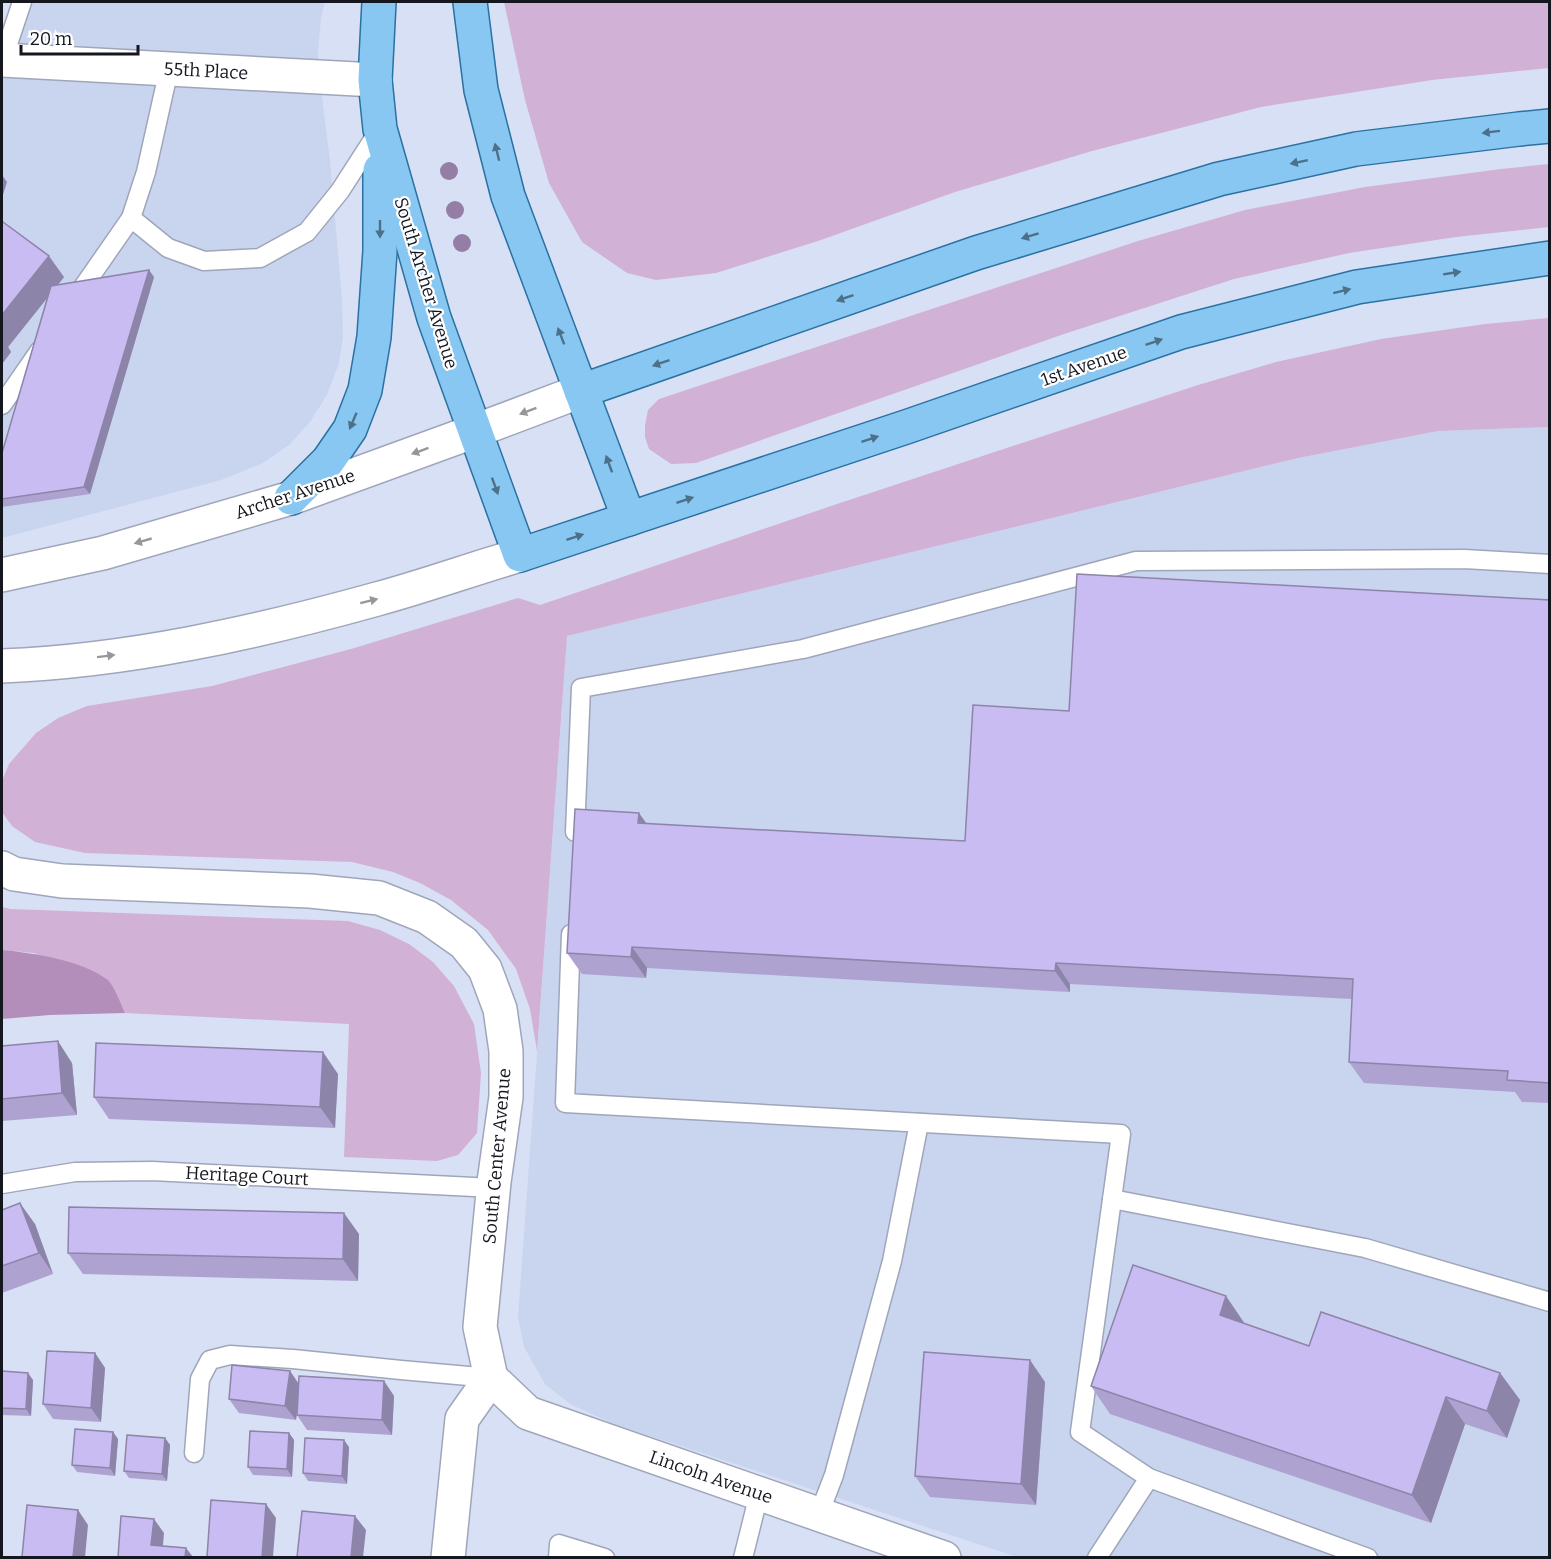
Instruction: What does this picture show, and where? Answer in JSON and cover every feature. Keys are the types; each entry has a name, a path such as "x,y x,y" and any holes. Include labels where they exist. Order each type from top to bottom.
{"main road":[{"name":"South Archer Avenue","path":"379,2 375,80 380,129 434,318 520,555"},
{"path":"470,2 481,90 508,196 629,519"},
{"path":"581,391 975,253 1219,179 1356,149 1550,126"},
{"path":"291,498 328,461 350,429 365,390 374,337 380,251 380,129"},
{"name":"1st Avenue","path":"520,555 895,431 1181,332 1357,287 1550,258"}],"street":[{"name":"55th Place","path":"2,61 375,80"},
{"name":"Archer Avenue","path":"2,574 103,553 291,498 581,391"},
{"path":"2,666 48,664 155,650 277,625 378,599 520,555"},
{"name":"South Center Avenue","path":"2,868 14,874 62,881 310,891 379,898 427,917 464,943 485,969 500,1009 506,1051 506,1097 480,1327 491,1378"},
{"path":"448,1557 462,1419 491,1378"},
{"name":"Lincoln Avenue","path":"491,1378 528,1413 944,1557"}],"lane":[{"path":"2,61 22,2"},
{"path":"63,316 131,218 146,171 169,69"},
{"path":"131,218 168,248 204,261 260,258 306,232 340,191 380,129"},
{"path":"2,405 49,336"},
{"path":"574,854 581,688 803,649 1136,561 1464,559 1550,564"},
{"path":"572,913 565,1103 1121,1134 1080,1432 1149,1478 1368,1557"},
{"path":"819,1514 834,1475 892,1261 919,1123"},
{"name":"Heritage Court","path":"2,1184 75,1173 152,1171 494,1188"},
{"path":"1112,1199 1365,1248 1550,1302"},
{"path":"194,1453 200,1379 210,1360 230,1355 293,1359 491,1378"},
{"path":"1097,1557 1149,1478"},
{"path":"743,1557 759,1494"},
{"path":"558,1557 559,1544 605,1557"}],"shaded area":[{"path":"25,2 325,2 318,53 330,160 343,337 339,363 327,395 310,422 289,445 263,463 221,480 2,538 2,72"},
{"path":"504,2 1549,2 1549,68 1432,80 1261,107 1092,151 955,192 821,240 716,273 656,280 627,273 582,242 549,183 525,100"},
{"path":"1549,164 1549,227 1456,237 1349,253 1234,279 1064,334 696,463 671,464 649,449 645,437 648,410 659,399 1138,241 1245,210 1365,187"},
{"path":"1549,318 1549,427 1438,431 1298,458 567,636 537,1051 530,1009 516,969 488,930 451,900 420,883 393,872 352,862 85,853 35,842 12,826 2,812 2,781 9,764 36,733 58,718 87,706 212,686 351,649 518,598 540,605 834,505 1198,385 1276,362 1381,339 1485,324"},
{"path":"1549,427 1549,1557 1017,1557 614,1424 570,1404 545,1384 524,1347 518,1317 567,636 1298,458 1438,431"},
{"path":"2,907 348,921 380,930 409,944 433,962 454,986 474,1024 481,1073 477,1133 458,1155 437,1161 344,1157 349,1024 125,1013 109,981 34,953 2,950"},
{"path":"2,950 57,959 97,973 108,980 125,1013 2,1019"}],"building":[{"path":"3,222 49,256 2,315 2,224"},
{"path":"149,270 84,487 2,499 2,453 51,286"},
{"path":"1077,574 1550,600 1550,1083 1507,1080 1508,1071 1349,1062 1353,979 1056,963 1055,971 632,947 631,957 567,953 575,809 639,813 638,823 965,841 973,705 1069,711"},
{"path":"58,1041 62,1093 2,1099 2,1046"},
{"path":"96,1043 323,1052 320,1107 94,1097"},
{"path":"20,1203 39,1253 2,1266 2,1210"},
{"path":"69,1207 344,1213 343,1259 68,1253"},
{"path":"1133,1265 1226,1296 1220,1315 1309,1346 1321,1312 1500,1373 1487,1411 1446,1397 1412,1495 1091,1386"},
{"path":"47,1351 95,1353 91,1408 43,1404"},
{"path":"924,1352 1030,1360 1021,1484 915,1476"},
{"path":"232,1365 290,1371 285,1406 229,1399"},
{"path":"2,1371 28,1373 26,1409 2,1408"},
{"path":"299,1376 384,1381 382,1420 297,1415"},
{"path":"75,1429 113,1432 110,1468 72,1465"},
{"path":"250,1431 289,1433 287,1469 248,1467"},
{"path":"127,1435 165,1438 162,1474 124,1471"},
{"path":"305,1438 344,1440 342,1476 303,1473"},
{"path":"211,1500 266,1504 262,1557 207,1557"},
{"path":"27,1505 78,1510 73,1557 22,1557"},
{"path":"302,1511 355,1516 351,1557 297,1557"},
{"path":"121,1516 154,1519 151,1545 186,1548 185,1557 118,1557"}]}
